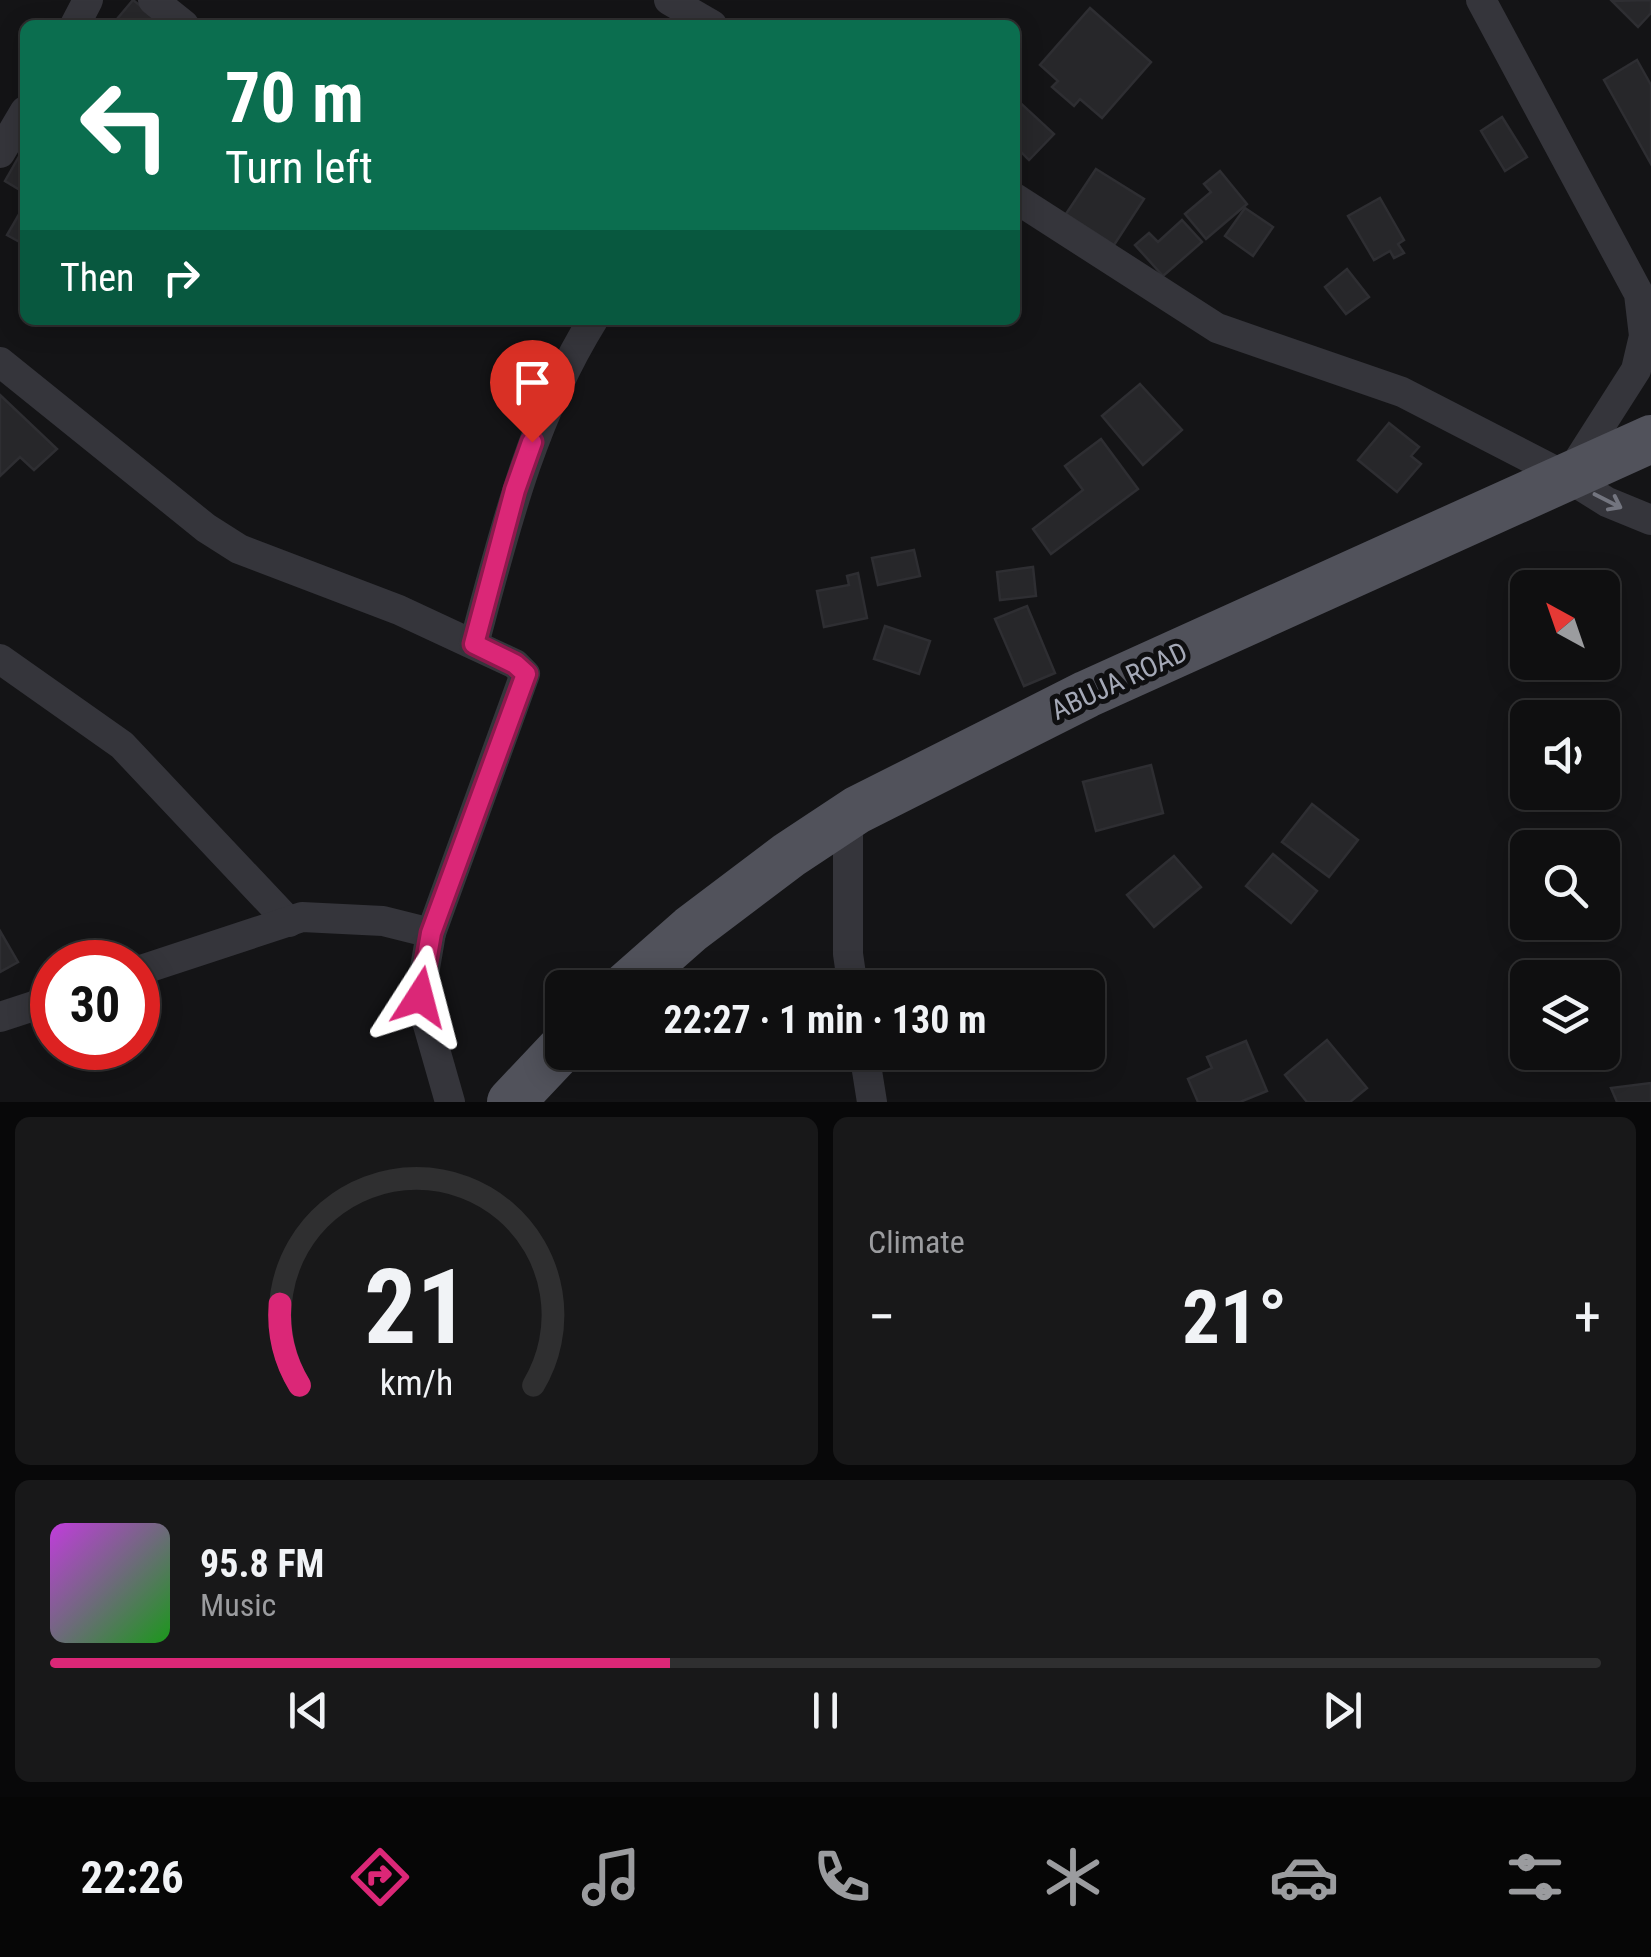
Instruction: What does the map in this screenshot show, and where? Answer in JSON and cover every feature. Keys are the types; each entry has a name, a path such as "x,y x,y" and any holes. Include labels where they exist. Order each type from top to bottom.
{"main road":[{"name":"ABUJA ROAD","path":"644,970 691,929 848,816 925,773 1087,694 1651,439"},
{"path":"511,1102 545,1066"}],"street":[{"path":"153,0 178,20"},
{"path":"669,0 703,20"},
{"path":"1481,0 1639,294 1648,343 1636,370 1567,477"},
{"path":"0,152 20,119"},
{"path":"1020,201 1217,328 1402,392 1567,477 1607,502 1651,520"},
{"path":"474,644 515,490 532,442 590,325"},
{"path":"0,362 206,528 239,549 399,610 515,664 526,674 431,933 420,997 450,1102"},
{"path":"0,659 122,745 288,922"},
{"path":"848,816 850,970"},
{"path":"160,964 302,917 383,921 431,933"},
{"path":"0,1017 30,1007"},
{"path":"867,1070 872,1102"}],"building":[{"path":"133,0 159,20 116,20"},
{"path":"1651,0 1651,13 1638,27 1612,1"},
{"path":"1090,8 1151,62 1102,118 1080,99 1074,106 1052,87 1058,81 1040,65"},
{"path":"1637,60 1651,85 1651,164 1604,80"},
{"path":"1020,103 1054,134 1029,160 1020,151"},
{"path":"1502,117 1527,157 1505,171 1481,131"},
{"path":"20,155 20,190 5,181"},
{"path":"1096,169 1144,199 1114,245 1066,214"},
{"path":"1220,171 1247,204 1206,239 1185,214 1211,192 1204,184"},
{"path":"1380,198 1404,240 1398,244 1404,253 1394,258 1390,251 1374,260 1348,216"},
{"path":"1245,208 1273,227 1253,256 1225,236"},
{"path":"20,213 20,242 7,235"},
{"path":"1182,220 1202,242 1163,276 1135,245 1149,233 1158,242"},
{"path":"1347,269 1369,297 1346,314 1325,287"},
{"path":"1140,384 1182,430 1143,465 1102,416"},
{"path":"0,395 57,449 34,470 20,457 0,476"},
{"path":"1389,423 1419,447 1411,456 1421,464 1397,492 1358,460"},
{"path":"1101,439 1138,489 1051,554 1033,529 1083,490 1065,466"},
{"path":"914,550 920,576 878,585 872,558"},
{"path":"1033,567 1036,596 1000,600 997,572"},
{"path":"858,573 867,618 824,627 817,591 849,585 847,576"},
{"path":"1027,606 1055,673 1024,686 995,619"},
{"path":"885,626 930,641 919,674 874,659"},
{"path":"1151,765 1163,813 1096,831 1083,782"},
{"path":"1312,804 1358,840 1329,877 1282,842"},
{"path":"1273,854 1317,891 1291,923 1246,886"},
{"path":"1174,856 1201,887 1154,927 1127,895"},
{"path":"0,931 18,962 0,972"},
{"path":"1327,1040 1367,1088 1350,1102 1307,1102 1285,1075"},
{"path":"1246,1041 1267,1091 1240,1102 1198,1102 1188,1079 1212,1068 1207,1057"},
{"path":"1651,1083 1651,1102 1617,1102 1611,1088"}],"route":[{"path":"420,997 431,933 526,674 515,664 474,644 515,490 532,442"}]}
